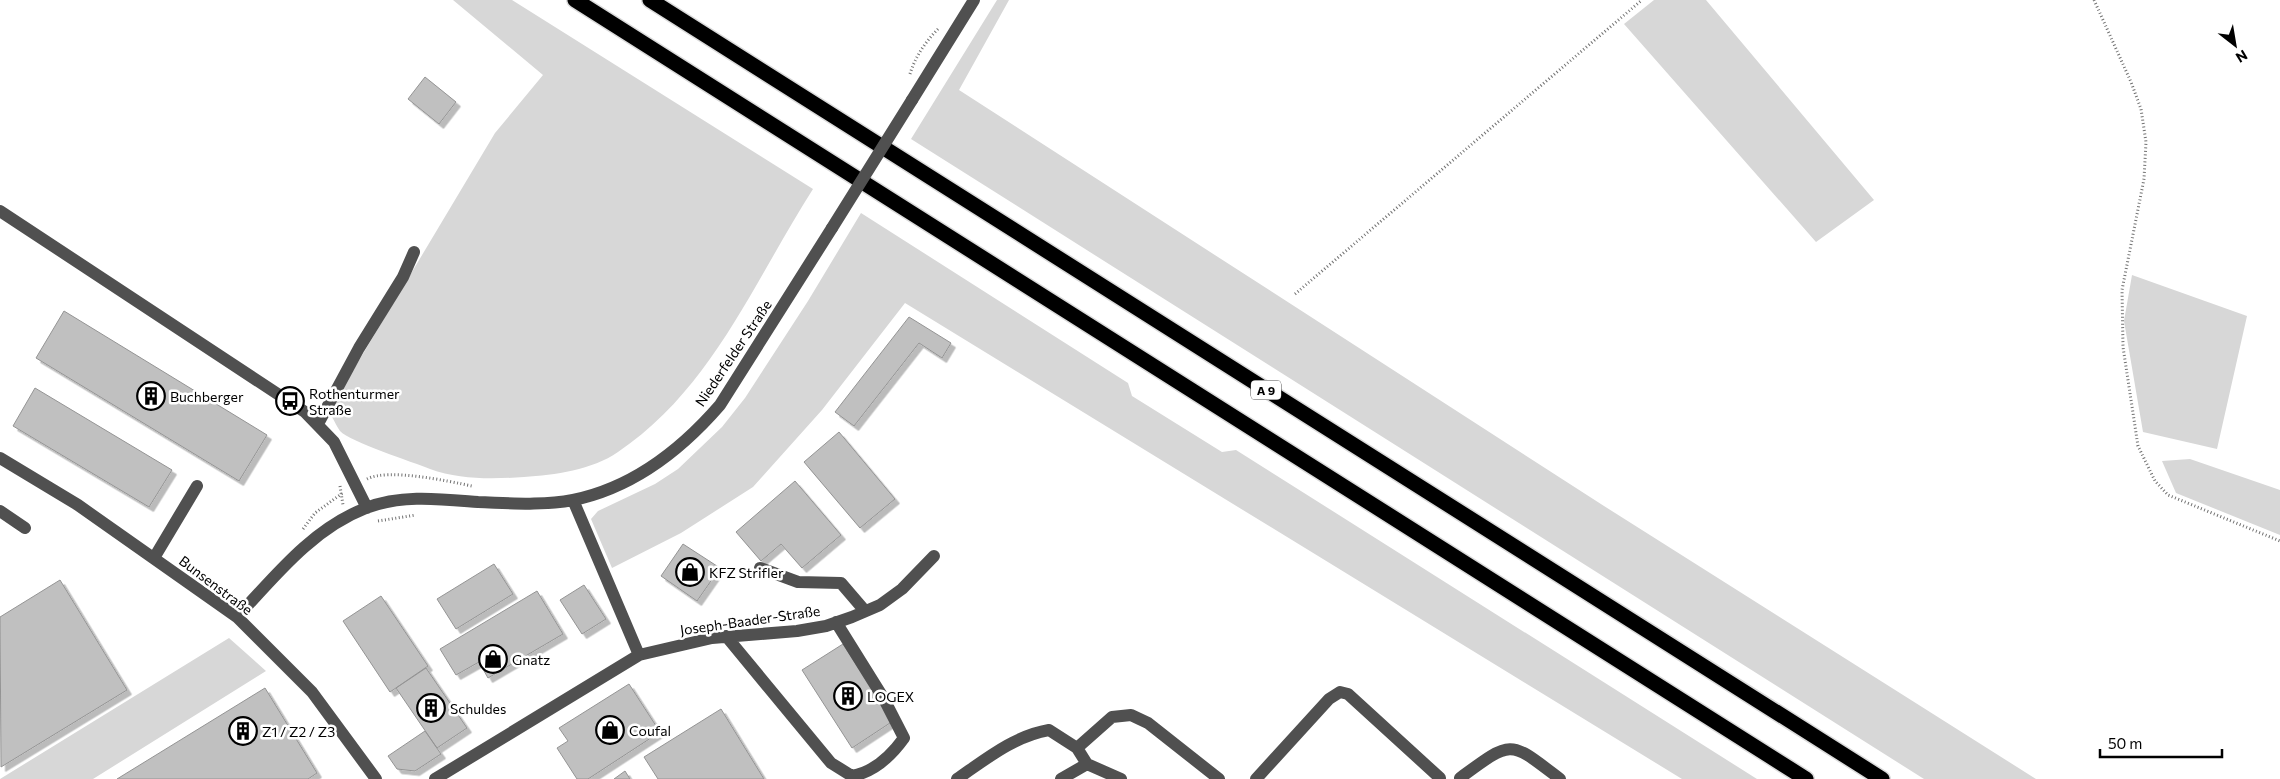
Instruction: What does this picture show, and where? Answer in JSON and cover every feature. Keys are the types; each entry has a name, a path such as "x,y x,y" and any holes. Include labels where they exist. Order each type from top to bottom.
{"highway":[{"path":"575,0 1806,779"},
{"name":"A 9","path":"650,0 1882,779"}],"street":[{"name":"Niederfelder Straße","path":"237,617 311,540 347,517 367,508 396,500 418,498 510,504 573,500 635,477 665,458 700,428 720,405 974,0"},
{"path":"0,211 290,401 318,424 334,442 367,508"},
{"path":"318,424 359,348 403,277 414,252"},
{"name":"Bunsenstraße","path":"0,458 78,505 237,617 312,692 376,779"},
{"path":"154,558 197,486"},
{"path":"573,500 639,655"},
{"path":"0,512 25,528"},
{"name":"Joseph-Baader-Straße","path":"434,779 639,655 680,644 726,636 798,631 836,622 880,605 902,590 934,556"},
{"path":"760,568 798,582 841,583 865,612"},
{"path":"726,636 831,763 852,776 863,774 885,760 904,738 884,699 836,622"},
{"path":"1256,779 1329,699 1340,692 1348,694 1440,778 1461,779 1496,753 1514,748 1524,752 1560,779"},
{"path":"1077,748 1112,717 1131,716 1148,723 1220,779"},
{"path":"957,779 998,750 1030,734 1049,730 1077,748 1087,764 1121,779"},
{"path":"1061,779 1087,764"}],"path":[{"path":"1295,294 1642,0"},
{"path":"2094,0 2131,82 2141,109 2146,142 2144,179 2122,290 2123,347 2138,446 2155,481 2168,495 2280,541"},
{"path":"300,532 315,513 340,494 371,477 411,475 480,487"},
{"path":"338,478 340,494 347,517"},
{"path":"372,522 398,516 425,514"}],"shaded area":[{"path":"453,0 512,0 813,189 729,331 680,397 651,426 618,452 585,467 561,473 524,477 465,477 441,473 382,452 346,436 340,431 332,417 336,399 495,133 543,75"},
{"path":"997,0 1009,0 959,90 1604,506 2036,779 1924,779 911,139"},
{"path":"1654,0 1706,0 1874,200 1816,242 1624,24"},
{"path":"861,213 1128,383 1132,396 1222,452 1236,450 1757,779 1682,779 905,303 822,410 753,487 681,533 612,568 591,519 598,511 655,484 678,469 722,427 745,398 808,301"},
{"path":"2132,275 2247,316 2217,449 2143,432 2124,321"},
{"path":"2190,459 2280,490 2280,535 2176,493 2162,461"},
{"path":"229,638 266,671 93,779 0,779"}],"building":[{"path":"425,77 456,102 439,124 408,99"},
{"name":"Buchberger","path":"64,311 267,435 239,481 36,358"},
{"path":"909,317 951,343 942,358 919,343 854,426 835,412"},
{"path":"35,388 172,470 149,507 13,426"},
{"path":"839,432 895,499 860,528 804,462"},
{"path":"795,481 841,535 802,568 781,544 761,561 736,532"},
{"name":"KFZ Strifler","path":"683,544 720,568 697,601 661,576"},
{"path":"494,564 513,594 456,629 437,599"},
{"path":"60,580 127,690 1,767 0,617"},
{"path":"584,585 606,619 582,634 560,600"},
{"path":"537,591 563,634 488,678 479,662 456,675 440,649"},
{"path":"381,596 428,666 390,692 343,621"},
{"name":"LOGEX","path":"843,644 893,721 852,748 802,670"},
{"name":"Schuldes","path":"426,668 467,728 437,748 396,688"},
{"name":"Coufal","path":"629,684 660,732 588,779 577,779 557,748 568,741 559,728"},
{"name":"Z1 / Z2 / Z3","path":"265,688 317,773 308,779 117,779"},
{"path":"721,709 764,779 658,779 644,757"},
{"path":"425,731 441,754 415,771 397,769 388,756"},
{"path":"625,771 630,779 614,779"}],"place":[{"name":"Buchberger","path":"151,396"},
{"name":"Rothenturmer Straße","path":"290,401"},
{"name":"KFZ Strifler","path":"690,572"},
{"name":"Gnatz","path":"493,659"},
{"name":"LOGEX","path":"848,696"},
{"name":"Schuldes","path":"431,708"},
{"name":"Coufal","path":"610,730"},
{"name":"Z1 / Z2 / Z3","path":"243,731"}]}
